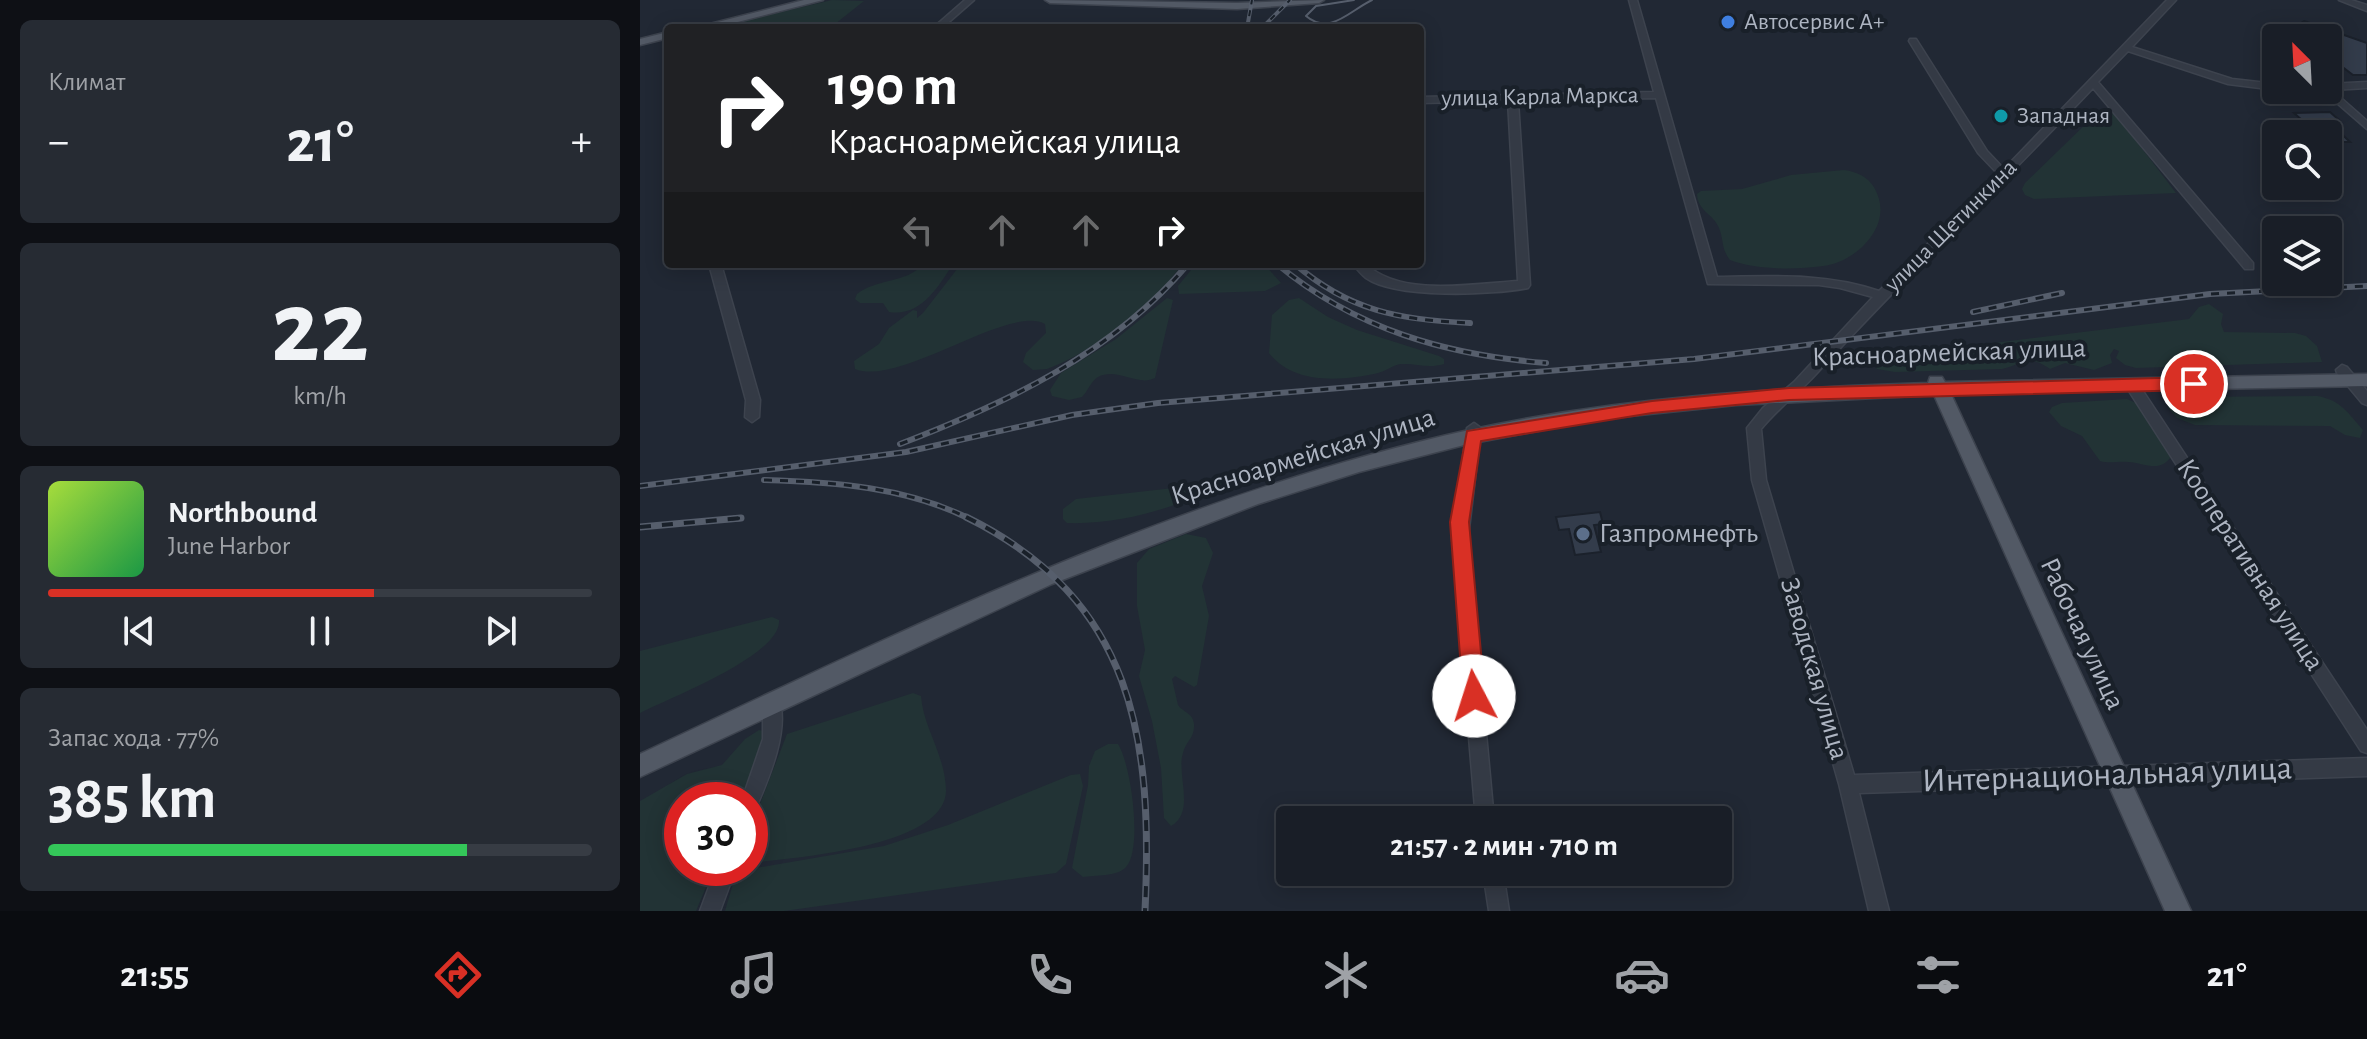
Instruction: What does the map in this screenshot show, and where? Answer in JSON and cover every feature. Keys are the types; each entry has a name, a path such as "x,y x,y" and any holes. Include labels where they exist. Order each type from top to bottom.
{"main road":[{"path":"717,24 818,0"},
{"path":"1050,0 1237,6 1319,0"},
{"path":"1100,0 1238,3 1287,0"},
{"path":"640,42 664,36"},
{"name":"Красноармейская улица","path":"1938,385 2132,385 2353,377 2367,370"},
{"name":"Красноармейская улица","path":"640,754 1065,556 1287,477 1389,447 1474,432 1794,390 2353,377"},
{"name":"Рабочая улица","path":"1938,385 2178,911"},
{"name":"Красноармейская улица","path":"640,766 1007,592 1115,547 1313,478 1474,432"}],"street":[{"path":"942,24 970,0"},
{"path":"1633,0 1712,281 1827,281 1850,284 1881,296"},
{"name":"улица Щетинкина","path":"1794,390 1881,296 2172,0"},
{"path":"2343,0 2367,8"},
{"path":"1913,41 1983,153 2004,174"},
{"path":"2127,48 2231,82 2262,85"},
{"path":"2093,82 2249,266"},
{"path":"2342,87 2367,85"},
{"name":"улица Карла Маркса","path":"1424,100 1660,95"},
{"path":"1363,268 1374,280 1394,286 1524,285 1513,99"},
{"path":"2342,102 2367,126"},
{"path":"716,268 753,400 752,417"},
{"path":"2353,377 2367,400"},
{"name":"Кооперативная улица","path":"2132,385 2367,745"},
{"name":"Заводская улица","path":"1794,390 1756,424 1753,432 1759,480 1848,784 1879,911"},
{"path":"1474,432 1460,537 1484,806"},
{"path":"757,782 772,739 772,703"},
{"name":"Интернациональная улица","path":"1848,784 2367,767"},
{"path":"710,911 719,886"},
{"path":"1495,886 1499,911"}],"shaded area":[{"path":"832,0 864,1 835,24 730,24"},
{"path":"2103,111 2112,113 2121,121 2176,193 2034,199 2025,195 2022,189 2025,183 2095,115"},
{"path":"1844,170 1857,173 1871,183 1879,199 1880,211 1878,223 1866,243 1846,259 1834,264 1776,268 1730,260 1721,232 1698,200 1697,194 1701,191 1742,189 1791,175"},
{"path":"950,268 927,298 910,310 889,312 883,303 860,303 855,299 857,294 873,285 916,270"},
{"path":"958,268 1179,268 1156,295 1122,325 1083,351 1047,369 1033,370 1023,362 1026,353 1046,333 1045,324 1028,321 980,334 898,367 875,371 855,369 854,361 879,344 889,328 913,310 917,311 917,318"},
{"path":"1193,268 1268,268 1281,283 1265,291 1179,294 1178,286"},
{"path":"1167,298 1173,300 1155,378 1142,380 1105,375 1098,377 1082,397 1069,400 1052,396 1050,390 1061,373 1116,339"},
{"path":"1299,298 1328,317 1357,330 1439,356 1444,359 1444,364 1401,364 1378,373 1334,379 1291,371 1269,353 1272,315 1289,300"},
{"path":"2209,304 2223,314 2221,324 2224,332 2295,333 2306,336 2317,346 2322,362 2136,368 2116,358 2119,351 2114,349 2110,355 2112,363 2094,370 2065,363 2050,369 2025,361 2002,369 1895,372 1877,369 1872,361 1886,356 2189,319 2199,307"},
{"path":"2317,396 2343,408 2363,430 2360,438 2345,435 2330,426 2195,425 2177,418 2167,402 2185,397"},
{"path":"2127,399 2136,403 2172,455 2168,461 2152,466 2100,461 2082,436 2061,426 2049,412 2052,407 2062,403"},
{"path":"1239,472 1238,477 1218,487 1133,517 1089,523 1067,523 1063,519 1063,509 1076,499 1200,485"},
{"path":"1186,534 1206,538 1213,553 1202,586 1209,616 1197,685 1194,687 1175,676 1172,679 1178,705 1190,715 1194,724 1182,762 1182,812 1171,826 1164,818 1161,768 1139,676 1145,650 1137,606 1137,563 1149,549"},
{"path":"772,617 779,620 775,633 744,661 640,713 640,651"},
{"path":"913,693 921,696 945,777 946,790 940,809 922,825 896,837 831,853 768,861 768,783 787,734"},
{"path":"759,730 763,731 765,743 749,782 673,782 687,774 722,765 745,739"},
{"path":"1108,744 1118,744 1127,769 1133,806 1134,843 1131,857 1122,870 1083,877 1072,868 1089,766 1095,751"},
{"path":"1080,774 1083,786 1066,864 1056,873 784,911 725,911 732,886 768,886 768,866 884,846 948,825"},
{"path":"664,787 664,886 706,886 696,911 640,911 640,801"}],"building":[{"path":"2342,34 2367,43 2367,75 2353,75 2342,67"},
{"path":"2330,112 2339,120 2302,120 2294,113"},
{"name":"Газпромнефть","path":"1600,512 1603,524 1594,525 1601,552 1575,555 1569,529 1559,530 1556,517"}],"tram line":[{"path":"1354,0 1316,6 1306,16 1315,22 1331,23 1372,0"}],"railway":[{"path":"1248,24 1252,0"},
{"path":"1266,24 1290,0"},
{"path":"900,444 980,411 1056,372 1126,324 1184,268"},
{"path":"1282,268 1338,306 1403,335 1473,353 1546,363"},
{"path":"1300,268 1335,293 1376,310 1421,319 1470,323"},
{"path":"640,486 906,452 1072,415 1158,403 1694,359 2210,294 2367,286"},
{"path":"1973,312 2062,293"},
{"path":"764,480 870,488 921,500 967,518"},
{"path":"640,527 741,518 732,519"},
{"path":"967,518 1023,551 1066,590 1099,633 1122,681 1136,733 1144,789 1147,848 1145,911"}],"place":[{"name":"Автосервис А+","path":"1728,22"},
{"name":"Западная","path":"2001,116"},
{"name":"Газпромнефть","path":"1583,534"}],"route":[{"path":"1474,696 1460,548 1460,522 1473,436 1652,407 1789,394 2194,384"}]}
